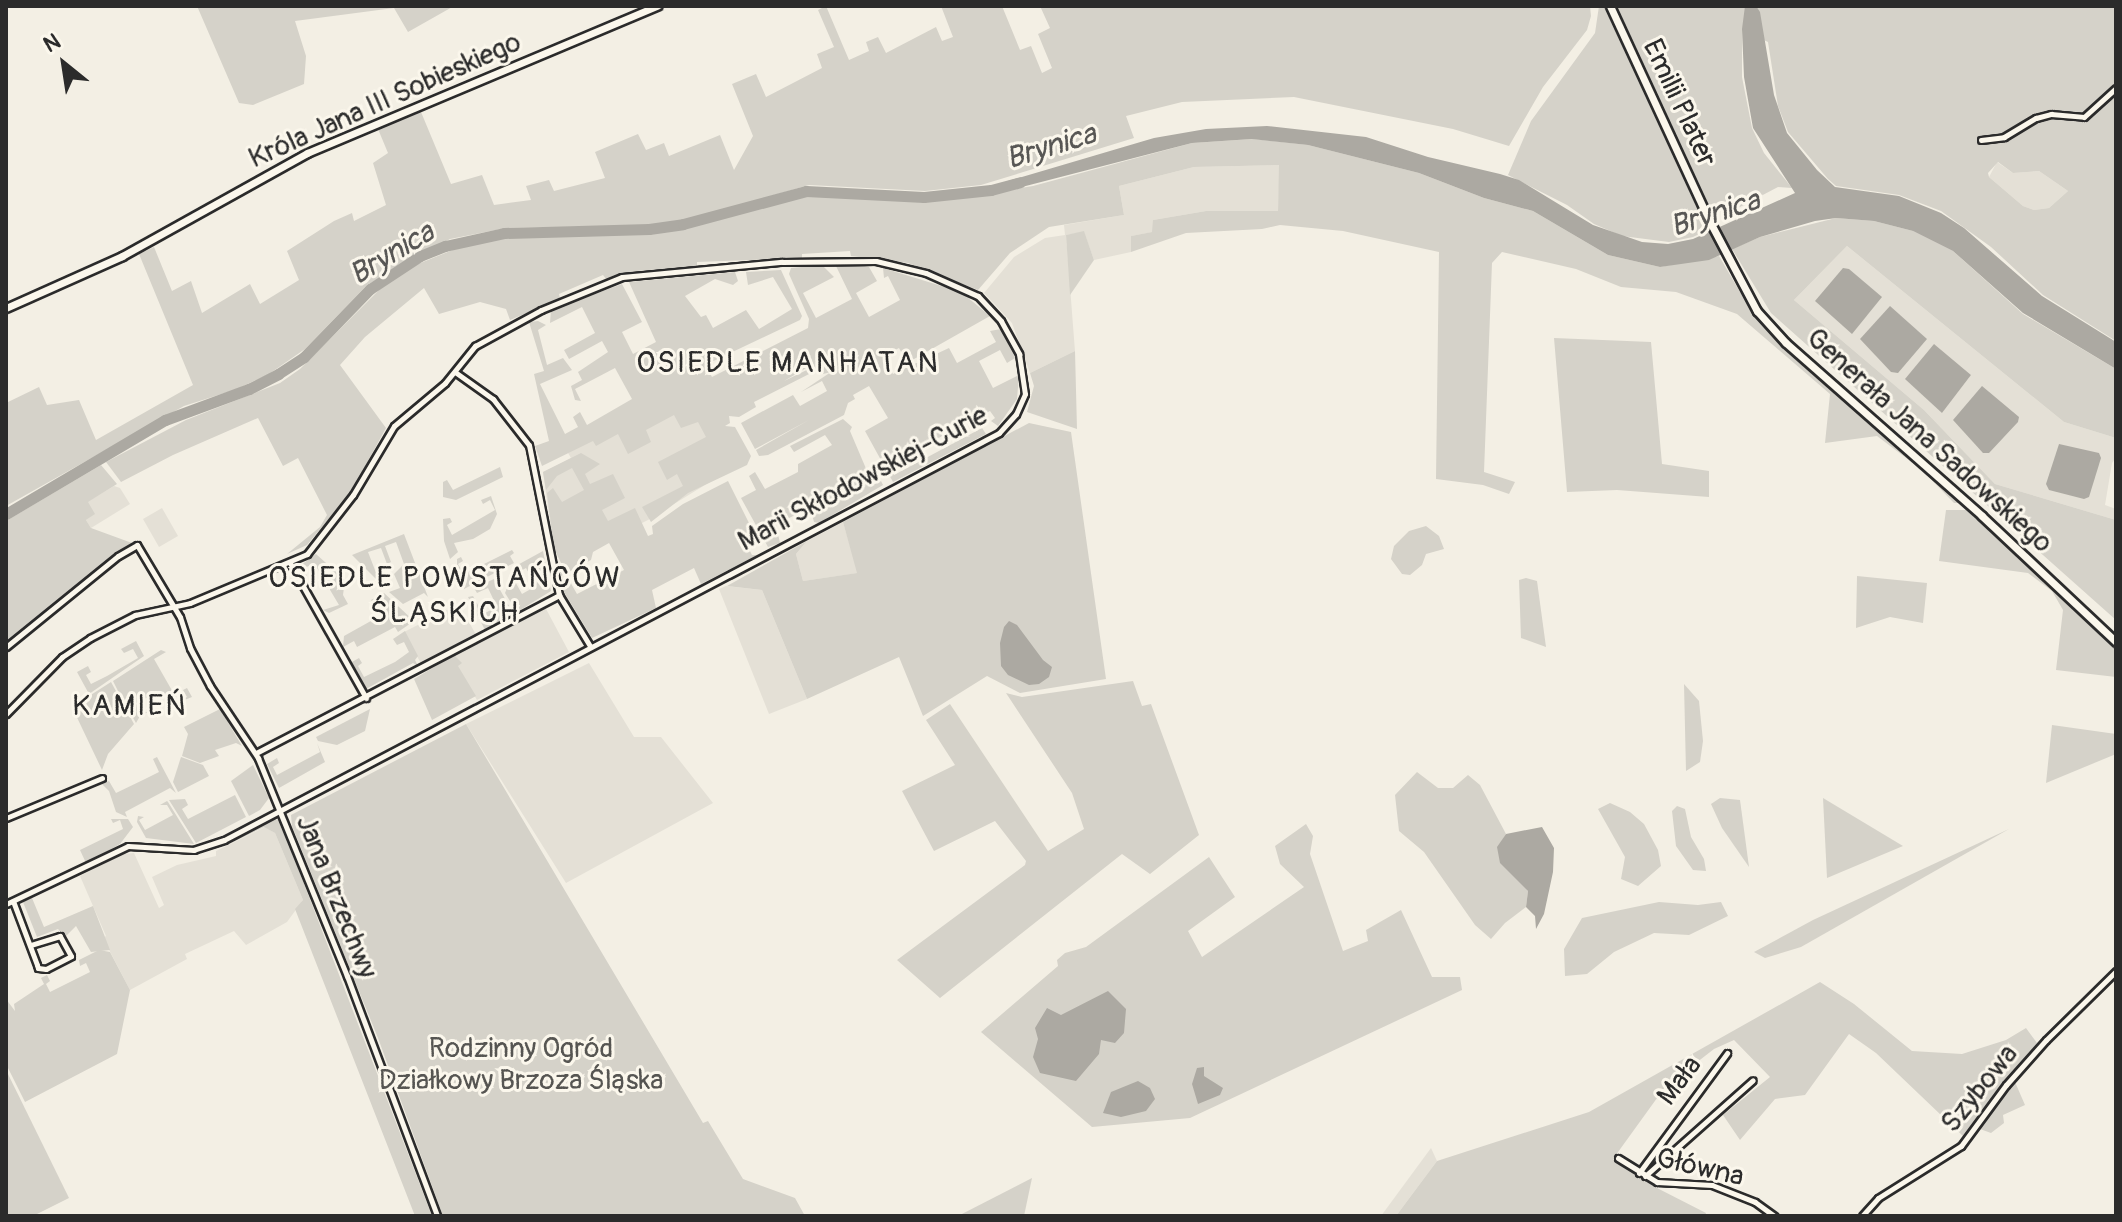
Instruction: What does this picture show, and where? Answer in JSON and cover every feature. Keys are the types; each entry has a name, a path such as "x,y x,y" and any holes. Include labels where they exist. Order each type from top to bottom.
{"street":[{"name":"Króla Jana III Sobieskiego","path":"6,308 122,256 307,153 657,6"},
{"name":"Emilii Plater","path":"1610,6 1729,261"},
{"path":"1981,140 2004,137 2036,118 2051,114 2084,117 2116,88"},
{"name":"Marii Skłodowskiej-Curie","path":"6,714 75,647 135,615 173,607 307,554 325,534 399,420 455,372 483,339 541,310 622,277 782,262 876,261 926,273 978,296 1009,333 1024,371 1025,394 1016,414 999,433 209,847 184,851 128,846 6,904"},
{"name":"Generała Jana Sadowskiego","path":"1729,261 1742,290 1771,328 1982,516 2116,642"},
{"path":"455,372 493,399 529,445 559,595 590,646"},
{"name":"Jana Brzechwy","path":"6,647 134,545 158,577 210,686 256,753 352,989 437,1216"},
{"path":"290,563 366,698"},
{"path":"256,753 559,595"},
{"path":"6,818 102,778"},
{"path":"13,901 30,945 42,970 71,956 60,936 30,945"},
{"name":"Szybowa","path":"1862,1216 1878,1198 1961,1146 2006,1085 2046,1040 2116,971"},
{"name":"Mała","path":"1642,1175 1727,1053"},
{"path":"1642,1175 1753,1080"},
{"name":"Główna","path":"1618,1158 1642,1175 1668,1184 1712,1185 1755,1202 1774,1216"}],"shaded area":[{"path":"1745,6 1756,6 1760,12 1774,95 1787,133 1817,170 1835,187 1899,196 1941,213 1964,228 2042,296 2116,342 2116,369 2023,313 1953,251 1913,231 1874,221 1836,218 1815,221 1760,237 1709,260 1660,267 1608,255 1533,211 1484,198 1419,173 1308,145 1252,139 1192,143 1010,190 1008,181 1154,138 1206,129 1267,126 1366,137 1428,157 1500,174 1519,180 1593,225 1642,242 1668,244 1693,239 1795,193 1753,128 1744,77 1742,29"},
{"path":"1997,162 2013,173 2039,171 2068,191 2049,208 2034,210 2023,206 1989,177"},
{"path":"1280,165 1278,211 1206,211 1153,220 1153,232 1131,236 1131,252 1094,260 1084,232 1066,235 1075,351 1030,373 1012,323 984,293 1014,257 1045,238 1065,235 1064,225 1124,215 1119,186 1194,167"},
{"path":"1847,246 2064,422 2116,438 2116,458 2112,463 2105,505 2116,509 2116,520 1995,484 1924,410 1794,300","holes":["1935,345 1971,375 1942,413"]},
{"path":"1843,268 1849,269 1882,297 1852,334 1815,301"},
{"path":"1890,306 1927,339 1898,373 1891,372 1860,339"},
{"path":"1934,344 1971,375 1942,413 1905,379"},
{"path":"1982,386 2019,417 2018,422 1989,453 1983,453 1953,420"},
{"path":"650,402 725,426 744,461 648,520 612,538 554,548 543,472 571,458 568,453"},
{"path":"2059,444 2099,453 2101,458 2089,497 2084,499 2049,490 2046,484"},
{"path":"114,486 120,488 130,504 91,528 86,520 94,514 87,502"},
{"path":"162,508 178,536 159,547 143,519"},
{"path":"843,522 858,573 803,581 796,554 807,541"},
{"path":"726,586 762,590 807,699 769,714 719,589"},
{"path":"459,604 480,642 545,607 569,652 477,700 452,657 425,671 404,632"},
{"path":"1009,621 1017,625 1043,660 1052,667 1049,677 1039,684 1029,685 1008,675 1001,666 1000,643"},
{"path":"589,663 634,737 661,737 713,803 566,883 466,724"},
{"path":"265,827 275,833 303,900 287,922 246,945 234,931 185,954 187,959 130,990 103,938 106,936 80,876 123,854 134,853 159,908 164,905 152,877 177,865 216,856 216,851"},
{"path":"1542,827 1554,848 1553,872 1544,914 1536,929 1535,916 1526,907 1528,891 1500,863 1497,847 1506,834"},
{"path":"1108,991 1126,1009 1124,1033 1115,1043 1101,1040 1099,1054 1076,1081 1040,1073 1033,1057 1038,1039 1035,1028 1047,1008 1061,1015"},
{"path":"1204,1067 1204,1076 1223,1088 1220,1095 1198,1104 1192,1084 1197,1068"},
{"path":"1138,1081 1150,1088 1155,1099 1146,1111 1121,1117 1103,1113 1111,1092"},
{"path":"1431,1148 1437,1161 1396,1216 1381,1216"}],"green space":[{"path":"197,6 454,6 408,32 394,8 295,21 306,56 304,84 253,105 239,103"},
{"path":"826,6 849,60 869,51 866,42 878,37 886,53 936,27 942,41 953,37 941,6 1002,6 1020,50 1031,46 1042,73 1052,68 1038,34 1050,28 1040,6 1590,6 1591,16 1587,30 1543,87 1509,146 1453,129 1294,97 1182,102 1126,116 1134,138 981,185 925,191 809,185 670,225 506,228 450,239 367,285 305,349 269,374 237,389 184,406 6,506 6,403 39,387 47,405 79,400 96,440 193,385 139,254 154,247 172,291 191,281 202,313 250,284 260,304 299,280 287,251 334,221 352,213 354,221 386,205 373,163 388,153 378,129 421,112 451,184 482,175 494,205 531,200 526,186 549,180 554,191 605,178 595,152 638,134 646,150 664,143 669,156 720,135 734,170 753,136 732,84 756,74 766,97 822,68 817,54 834,47 818,10"},
{"path":"1599,6 1605,6 1703,215 1708,230 1693,237 1669,242 1622,236 1594,224 1567,205 1508,175 1531,121 1595,33"},
{"path":"1615,6 2116,6 2116,341 2043,295 1991,247 1941,211 1899,195 1836,186 1788,132 1778,106 1768,42 1742,30 1742,77 1752,128 1764,153 1792,188 1778,187 1738,208 1712,214","holes":["1998,162 2013,173 2039,171 2068,191 2049,208 2034,210 2023,206 1988,173"]},
{"path":"1253,139 1308,145 1419,173 1484,198 1533,211 1608,255 1660,267 1719,256 1740,292 1774,336 1967,503 1954,503 1922,470 1877,436 1825,443 1830,394 1737,314 1676,292 1621,287 1576,269 1502,252 1492,263 1484,472 1515,482 1509,494 1483,485 1436,479 1439,252 1343,231 1280,225 1262,229 1186,233 1131,252 1131,236 1152,232 1153,220 1206,211 1278,211 1279,165 1194,167 1119,186 1124,215 1049,227 1010,253 978,290 908,263 851,256 850,251 802,254 802,258 697,262 697,266 637,271 606,279 603,275 559,294 560,299 510,320 506,309 480,302 439,314 424,288 365,337 340,365 386,428 351,492 307,545 287,554 320,527 327,515 298,458 283,466 258,418 173,455 121,482 106,462 186,420 280,383 300,369 383,286 413,266 470,243 496,238 673,230 804,195 956,199 1033,186 1192,143"},
{"path":"1836,218 1874,221 1913,231 1953,251 2023,314 2116,369 2116,438 2064,422 1847,246 1794,300 1924,410 1995,484 2116,520 2116,620 1771,313 1732,249 1760,237"},
{"path":"1084,231 1094,260 1070,295 1066,235"},
{"path":"856,264 869,267 877,281 856,293 869,317 900,300 888,276 884,278 883,268 961,292 990,316 907,363 899,348 883,356 893,374 949,348 957,363 996,342 990,331 1001,329 1015,358 1007,363 1000,350 979,361 993,388 1019,375 1017,399 998,426 991,421 995,418 990,411 889,464 894,475 982,428 986,434 893,482 865,431 888,418 869,386 853,395 855,399 848,403 844,415 768,455 759,456 756,450 809,420 755,449 741,423 793,395 800,406 827,391 822,381 801,392 831,372 819,375 813,364 784,381 813,367 815,371 754,402 756,407 739,417 729,416 730,423 725,426 735,427 751,456 747,465 688,493 651,522 642,507 683,486 677,474 667,480 658,462 706,437 698,422 681,428 674,415 646,430 651,442 628,454 618,434 596,446 593,441 542,466 535,446 549,441 534,374 544,371 529,322 538,321 546,325 538,330 547,365 563,358 572,370 540,384 565,434 578,427 573,417 580,412 587,425 632,399 615,368 575,389 581,401 575,400 571,386 582,380 578,372 608,352 602,341 569,359 564,350 595,333 582,307 550,323 551,310 622,284 642,322 622,332 633,354 656,342 629,282 735,272 738,281 733,285 715,279 685,296 701,317 706,315 713,328 746,310 759,329 792,309 773,277 748,285 746,272 781,270 802,316 800,320 705,365 712,377 808,328 809,319 789,274 791,268 822,265 834,277 803,293 816,318 852,299 836,266"},
{"path":"1554,338 1651,342 1662,464 1709,471 1709,497 1617,490 1567,492"},
{"path":"1075,351 1077,429 1027,412 1034,386 1030,373"},
{"path":"843,419 852,427 850,431 873,485 881,481 883,485 819,523 814,522 810,507 776,525 780,543 768,547 741,498 756,490 749,476 755,472 765,489 798,472 798,464 832,445 825,435 794,452 790,446"},
{"path":"1029,423 1071,432 1106,679 1020,693 987,676 923,716 899,657 807,699 762,590 727,586 807,541 796,554 803,581 857,573 843,522"},
{"path":"581,453 600,464 585,474 590,484 613,474 625,498 602,510 608,521 635,508 648,536 653,534 652,526 683,504 728,481 756,537 756,543 748,547 752,555 757,555 701,584 694,568 652,590 656,608 592,638 564,592 563,583 569,580 577,594 624,570 609,543 593,552 591,560 561,576 547,493 553,488 562,502 584,490 572,468 557,476 546,490 543,472"},
{"path":"101,465 117,484 88,502 95,514 86,520 91,528 132,543 6,644 6,521"},
{"path":"500,467 503,477 456,500 443,497 443,482 447,480 453,490"},
{"path":"491,496 497,514 490,529 473,539 454,543 458,552 450,559 444,541 443,519 450,518 452,522 447,525 452,535 495,510 490,500 483,504 481,500"},
{"path":"1946,510 1972,510 2116,644 2116,677 2056,670 2063,610 2052,591 2028,573 1939,561"},
{"path":"1426,526 1439,536 1444,549 1426,554 1422,565 1410,575 1402,574 1391,559 1394,546 1409,531"},
{"path":"404,534 428,597 424,593 403,604 389,592 400,588 394,574 404,564 396,542 385,546 391,562 387,564 381,548 368,552 380,583 352,555"},
{"path":"512,550 514,553 510,556 514,563 464,589 457,573 457,559 461,557 463,561 458,564 464,574"},
{"path":"543,551 551,591 517,612 505,593 512,576 522,594 536,586 526,568 515,574 512,568"},
{"path":"316,554 345,580 343,595 348,604 329,613 323,610 339,605 314,563 303,569 307,576 304,578 297,568"},
{"path":"1857,576 1927,583 1923,623 1890,617 1856,628"},
{"path":"494,579 513,613 485,630 468,597 473,596 483,614 497,607 488,588 477,593 474,588"},
{"path":"1519,580 1537,581 1546,647 1521,638"},
{"path":"384,593 414,621 398,632 395,627 357,647 354,641 343,647 344,636 387,612 382,602 374,606 371,600"},
{"path":"405,631 418,656 415,660 418,666 413,663 366,689 352,662 359,658 362,663 358,666 364,677 395,662 409,652 404,642 397,645 393,639"},
{"path":"136,641 144,656 89,694 77,672 88,666 91,672 86,675 91,684 107,676 138,658 133,649 124,653 121,649"},
{"path":"161,650 166,652 154,659 178,701 187,697 183,690 187,688 192,697 172,705 160,691 136,703 142,714 164,704 140,716 136,723 124,702 134,696 123,701 113,681"},
{"path":"454,655 462,663 458,666 476,696 432,720 414,679"},
{"path":"1133,681 1142,706 1151,704 1199,835 1150,874 1122,854 940,998 897,960 1025,865 1026,861 995,821 934,851 902,791 955,765 926,720 950,704 1048,851 1084,829 1072,793 1006,693 1022,697"},
{"path":"111,682 134,724 108,754 102,770 72,707"},
{"path":"1684,684 1699,701 1703,741 1700,762 1686,771"},
{"path":"220,709 242,746 236,743 215,750 219,756 200,763 182,756 188,734 184,727"},
{"path":"370,709 365,731 337,745 318,741 316,737"},
{"name":"Rodzinny Ogród Działkowy Brzoza Śląska","path":"466,724 703,1123 708,1121 743,1179 795,1198 805,1216 443,1216 378,1038 292,826 291,815"},
{"path":"2052,725 2116,734 2116,754 2046,783"},
{"path":"317,743 325,762 279,788 267,764 277,758 279,763 273,767 277,775 320,752"},
{"path":"157,757 176,793 170,788 125,812 127,817 116,812 109,791 102,784 109,781 116,793 145,779 159,772 153,759"},
{"path":"181,757 203,765 209,776 178,792 173,782"},
{"path":"253,765 269,798 260,810 249,816 231,781"},
{"path":"1417,772 1438,788 1453,788 1468,775 1480,785 1506,834 1498,847 1528,891 1526,907 1491,939 1475,925 1424,852 1399,831 1395,795"},
{"path":"235,795 246,817 196,843 169,800 185,799 188,805 182,809 188,819"},
{"path":"1720,798 1740,800 1749,867 1722,828 1711,804"},
{"path":"1823,798 1903,846 1827,878"},
{"path":"167,801 194,844 146,838 137,822 138,816 144,817 139,820 145,830 173,815 167,805 160,805"},
{"path":"1610,803 1630,812 1644,824 1658,850 1661,866 1638,886 1621,879 1625,857 1598,809"},
{"path":"1677,806 1685,809 1691,837 1704,859 1706,871 1693,870 1676,846 1672,811"},
{"path":"111,819 128,819 133,827 120,844 86,863 80,850 123,829 120,820 113,823"},
{"path":"271,819 278,820 291,850 432,1216 415,1216 295,909 303,900 275,833 264,827 231,843"},
{"path":"1306,824 1313,836 1310,854 1343,951 1368,941 1366,930 1401,910 1432,977 1460,977 1462,990 1190,1118 1092,1127 981,1032 1058,966 1057,960 1065,953 1086,947 1209,857 1235,897 1188,931 1202,957 1304,887 1280,864 1275,846"},
{"path":"2009,829 1801,947 1765,958 1754,952 1813,920"},
{"path":"32,898 44,927 93,906 110,950 91,952 76,926 65,937 58,929 37,937 23,902"},
{"path":"1659,902 1698,905 1721,902 1728,916 1689,935 1654,933 1614,952 1587,974 1565,976 1564,949 1582,918"},
{"path":"99,950 110,952 130,990 117,1054 25,1102 6,1064 6,999 15,1011 14,1004 44,984 41,978 47,975 50,981 46,984 50,992 90,972 86,963 80,966 79,960"},
{"path":"1820,982 1854,1004 1912,1051 1962,1054 2006,1040 2026,1028 2037,1043 1964,1137 1876,1053 1849,1034 1805,1095 1775,1099 1740,1140 1723,1115 1770,1077 1734,1040 1714,1049 1665,1087 1613,1159 1657,1188 1706,1213 1705,1216 1396,1216 1437,1161 1589,1112"},
{"path":"6,1070 69,1198 33,1216 6,1216"},
{"path":"2015,1082 2025,1105 2003,1115 2004,1123 1991,1133 1980,1129"},
{"path":"1032,1178 1024,1216 958,1216"}],"waterway":[{"name":"Brynica","path":"6,514 165,420 249,389 278,374 304,357 370,289 420,256 445,246 504,233 649,229 683,224 806,191 924,197 991,190 1020,182"}],"district":[{"name":"OSIEDLE MANHATAN","path":"788,363"},
{"name":"OSIEDLE POWSTAŃCÓW ŚLĄSKICH","path":"445,595"},
{"name":"KAMIEŃ","path":"130,706"}]}
